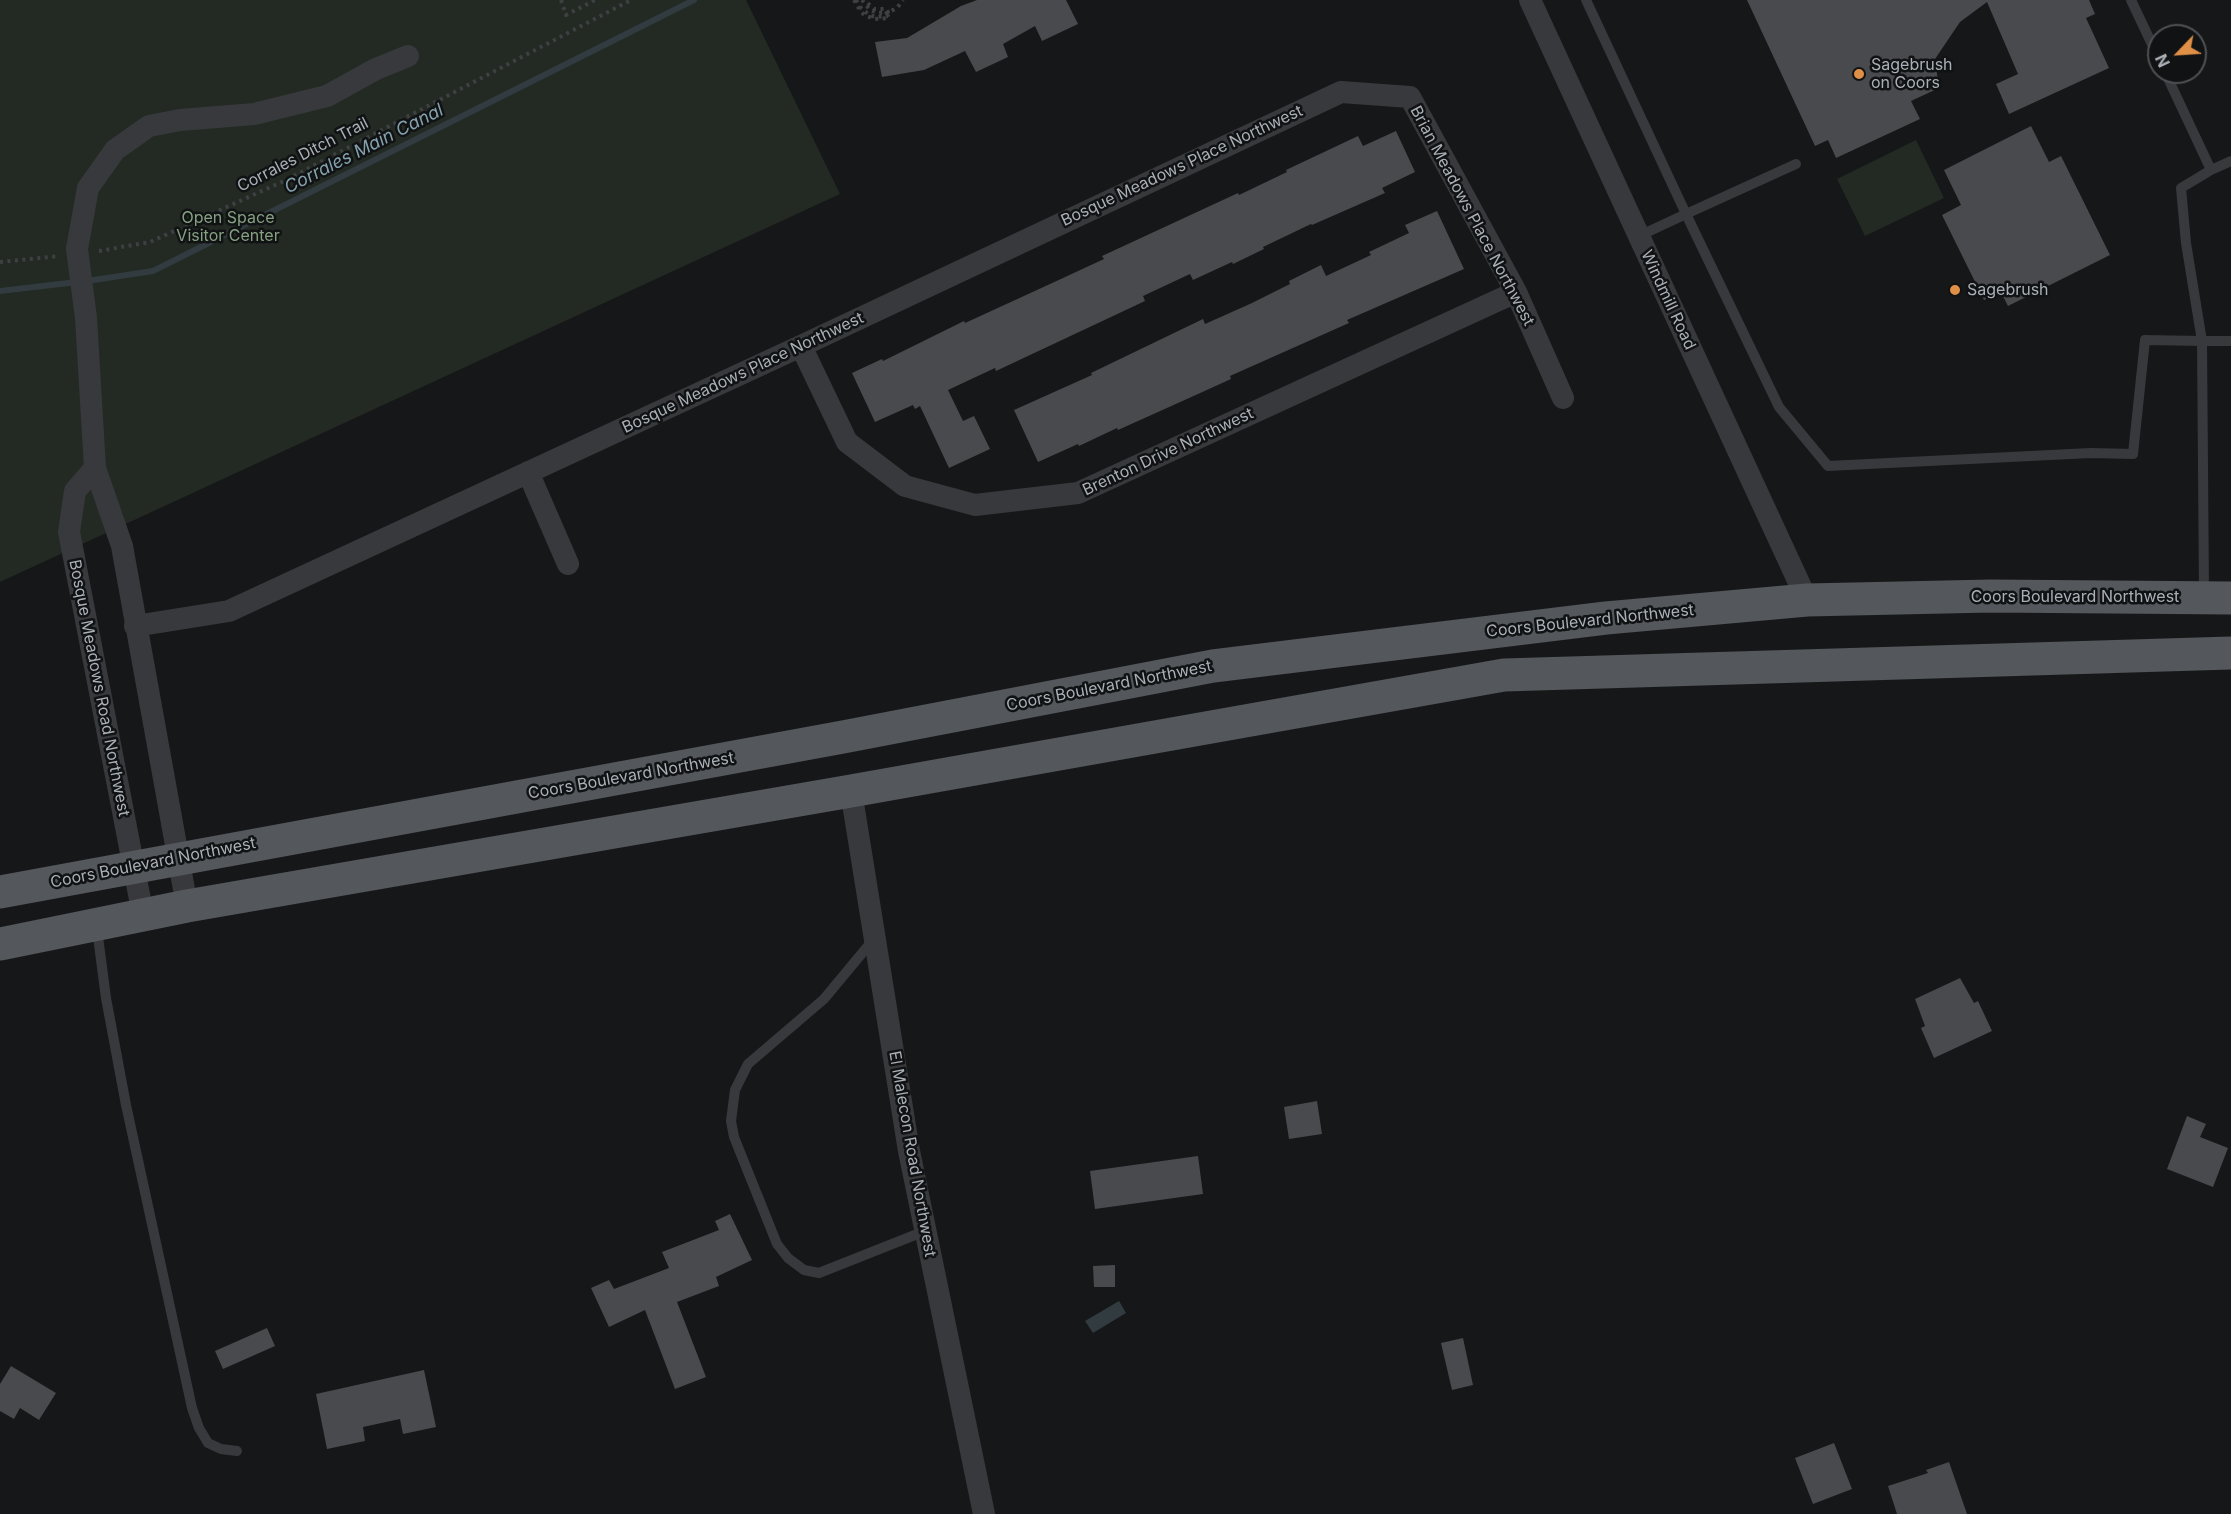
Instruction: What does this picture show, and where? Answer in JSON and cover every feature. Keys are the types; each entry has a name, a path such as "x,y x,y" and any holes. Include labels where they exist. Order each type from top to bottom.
{"main road":[{"name":"Coors Boulevard Northwest","path":"0,892 1213,666 1606,618 1807,600 1991,596 2217,597"},
{"path":"0,944 188,906 1504,675 2231,653"}],"street":[{"name":"Windmill Road","path":"1530,0 1807,600"},
{"path":"188,906 122,546 95,468 80,252 88,188 115,150 149,126 180,120 254,114 327,96 376,69 408,56"},
{"name":"Brian Meadows Place Northwest","path":"1341,92 1410,97 1516,292 1563,398"},
{"name":"Bosque Meadows Place Northwest","path":"135,626 229,611 1341,92"},
{"name":"Brenton Drive Northwest","path":"801,346 847,442 905,486 975,504 1078,493 1516,292"},
{"name":"Bosque Meadows Road Northwest","path":"95,468 75,491 69,532 142,915"},
{"path":"528,472 568,564"},
{"name":"El Malecon Road Northwest","path":"850,791 909,1151 984,1514"}],"lane":[{"path":"1586,0 1779,407 1828,466 2091,453 2133,454 2145,340 2231,341"},
{"path":"2131,0 2147,34"},
{"path":"2171,84 2211,170"},
{"path":"2217,597 2202,341 2186,243 2181,188 2231,161"},
{"path":"1639,236 1796,164"},
{"path":"96,924 106,998 126,1105 192,1408 198,1428 208,1443 221,1449 237,1451"},
{"path":"874,939 824,999 748,1064 735,1090 731,1121 734,1137 777,1244 788,1258 804,1270 819,1273 925,1231"}],"path":[{"path":"561,0 566,15 595,0"},
{"name":"Corrales Ditch Trail","path":"0,262 150,242 286,180 631,0"},
{"path":"859,0 861,8 869,15 888,16 889,18 875,19 867,16 861,12 859,0"},
{"path":"859,0 874,9 886,9 888,12 870,10 859,0"},
{"path":"859,0 865,9 879,15 892,12 903,0"}],"green space":[{"name":"Open Space Visitor Center","path":"0,0 746,0 840,194 0,582"},
{"path":"1916,140 1944,198 1865,236 1837,179"}],"shaded area":[{"path":"1119,1301 1126,1313 1093,1333 1085,1321"}],"building":[{"path":"977,0 1066,0 1078,24 1042,41 1035,26 1003,44 1008,57 976,72 965,51 924,70 882,77 875,42 907,38 961,6"},
{"name":"Sagebrush on Coors","path":"1747,0 2089,0 2095,14 2086,18 2109,68 2009,114 1996,84 2018,74 1987,2 1960,22 1935,59 1939,88 1911,101 1920,119 1836,158 1828,140 1815,146"},
{"path":"2031,126 2049,162 2061,156 2110,255 2008,306 2001,292 1984,300 1942,215 1961,205 1944,170"},
{"path":"1396,131 1415,172 1382,188 1385,193 1311,224 1233,264 1232,262 1193,280 1190,274 1143,296 1145,301 996,371 995,368 948,390 963,421 974,416 990,449 949,468 920,406 915,409 913,405 875,422 852,373 882,359 883,361 964,321 965,323 1104,259 1102,256 1238,193 1239,195 1358,136 1363,146"},
{"path":"1437,211 1464,269 1347,320 1349,323 1230,376 1231,379 1198,394 1118,430 1117,428 1038,462 1014,410 1092,375 1091,373 1203,319 1205,324 1252,303 1321,265 1326,276 1371,255 1369,252 1409,233 1405,225"},
{"path":"1960,978 1974,1003 1978,1001 1992,1031 1934,1058 1921,1028 1925,1026 1915,999"},
{"path":"1317,1101 1322,1134 1289,1139 1284,1107"},
{"path":"2187,1116 2206,1124 2200,1137 2228,1148 2213,1187 2167,1169"},
{"path":"1198,1156 1203,1194 1095,1209 1090,1171"},
{"path":"730,1214 752,1260 716,1277 719,1286 677,1302 706,1377 675,1389 645,1310 609,1327 591,1288 609,1280 614,1289 669,1268 662,1252 719,1230 715,1221"},
{"path":"1115,1265 1115,1287 1094,1287 1093,1266"},
{"path":"267,1328 275,1346 223,1369 215,1351"},
{"path":"1463,1338 1473,1385 1452,1390 1441,1343"},
{"path":"11,1366 56,1393 39,1420 20,1408 14,1419 0,1411 0,1384"},
{"path":"424,1370 436,1427 403,1434 400,1419 363,1427 365,1441 327,1449 316,1394"},
{"path":"1834,1443 1852,1489 1813,1504 1795,1458"},
{"path":"1949,1462 1967,1514 1897,1514 1888,1486 1928,1473 1926,1470"}],"waterway":[{"name":"Corrales Main Canal","path":"87,281 153,271 694,0"},
{"name":"Corrales Main Canal","path":"0,291 77,282"}],"place":[{"name":"Sagebrush on Coors","path":"1859,74"},
{"name":"Sagebrush","path":"1955,290"}]}
